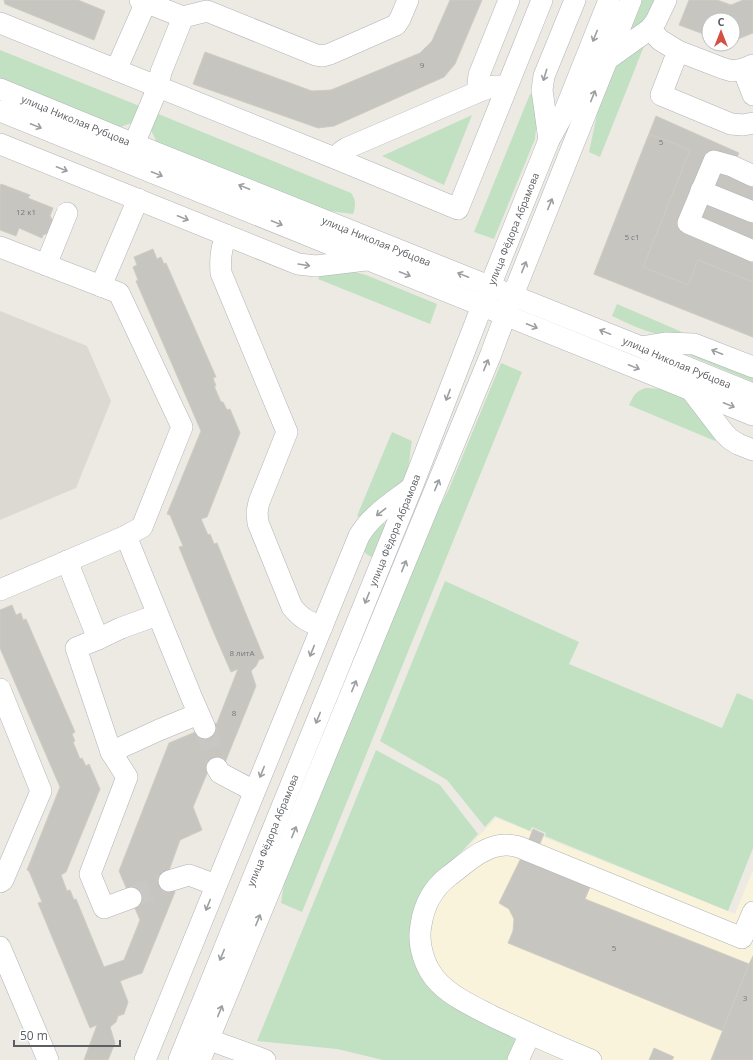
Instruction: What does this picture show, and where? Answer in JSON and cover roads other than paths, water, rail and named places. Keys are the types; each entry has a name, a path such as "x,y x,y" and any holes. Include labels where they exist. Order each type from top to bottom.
{"street":[{"path":"116,70 143,1 183,17 207,11 309,52 323,56 396,25 408,0"},
{"path":"480,91 478,84 479,76 509,0"},
{"path":"0,23 458,209 542,0"},
{"path":"549,140 543,104 542,90 544,76 575,0"},
{"name":"улица Фёдора Абрамова","path":"200,1060 199,1036 482,306 549,140 564,113 609,0"},
{"name":"улица Фёдора Абрамова","path":"179,1060 199,1036 488,361 631,0"},
{"path":"608,59 650,29 656,21 666,0"},
{"path":"134,144 158,87 161,72 183,17"},
{"path":"650,29 660,40 678,51 722,68 732,70 748,67 753,95"},
{"path":"528,33 557,45"},
{"path":"678,51 661,95 731,124 743,125 753,123"},
{"path":"337,159 341,152 347,148 480,91 494,86 506,87"},
{"name":"улица Николая Рубцова","path":"0,89 513,295 753,394"},
{"name":"улица Николая Рубцова","path":"0,111 753,415"},
{"path":"0,144 298,264 316,266 369,260"},
{"path":"753,176 732,166 714,161 688,223 753,251"},
{"path":"701,191 753,212"},
{"path":"101,286 138,199"},
{"path":"46,264 67,213"},
{"path":"226,235 222,246 220,260 221,273 287,432 259,502 257,512 258,522 292,607 299,616 322,627"},
{"path":"0,247 119,294 182,427 142,527 126,536 0,590"},
{"path":"641,347 665,343 694,344 753,367"},
{"path":"690,390 730,439 753,450"},
{"path":"145,1060 359,536 364,527 371,520 412,488"},
{"path":"111,752 159,730 202,721 126,536"},
{"path":"67,561 98,639"},
{"path":"130,898 104,908 90,874 127,777 111,752 76,648 121,628 158,615"},
{"path":"0,689 41,791 3,880 0,882"},
{"path":"217,768 220,773 254,791"},
{"path":"591,1060 530,1034 465,1002 439,983 424,959 420,929 427,901 436,888 478,854 493,846 506,844 519,847 742,938 753,912"},
{"path":"169,882 189,875 216,885"},
{"path":"0,947 5,974 48,1060"},
{"path":"518,1060 530,1034"},
{"path":"199,1036 265,1060"}],"tunnel":[{"path":"205,728 217,768"},
{"path":"131,898 169,881"}]}
